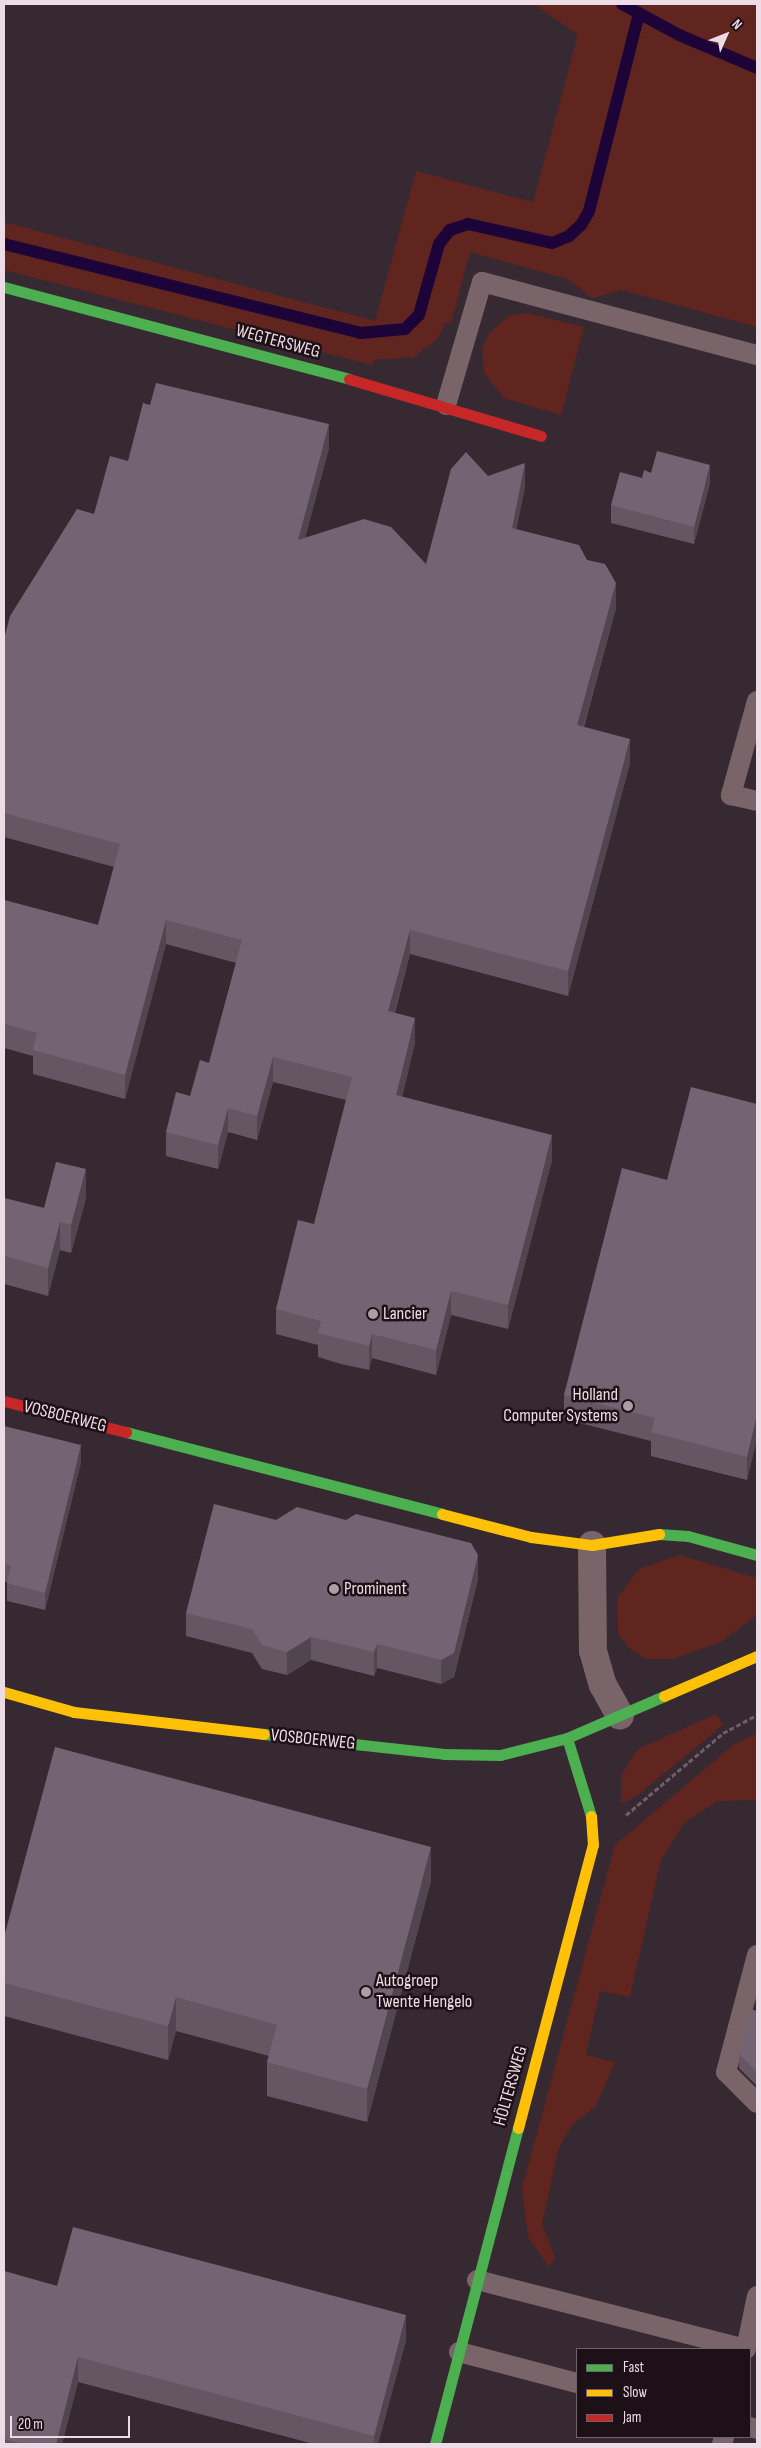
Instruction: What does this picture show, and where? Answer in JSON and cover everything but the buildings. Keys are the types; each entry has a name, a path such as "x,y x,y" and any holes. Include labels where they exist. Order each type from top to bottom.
{"street":[{"name":"WEGTERSWEG","path":"4,287 446,405 541,436"},
{"name":"VOSBOERWEG","path":"4,1401 530,1537 592,1545 662,1534 688,1536 757,1555"},
{"path":"592,1545 593,1651 603,1685 620,1716"},
{"name":"VOSBOERWEG","path":"4,1692 74,1712 444,1754 500,1755 567,1738 757,1656"},
{"name":"HÖLTERSWEG","path":"435,2444 477,2280 582,1900 594,1845 593,1826 567,1738"}],"lane":[{"path":"446,405 482,282 757,355"},
{"path":"757,701 731,795 757,801"},
{"path":"757,1955 726,2072 757,2103"},
{"path":"477,2280 742,2348"},
{"path":"746,2348 757,2296"},
{"path":"459,2352 576,2383"}],"path":[{"path":"593,1826 626,1815 723,1733 757,1715"}],"shaded area":[{"path":"534,4 757,4 757,327 622,290 592,298 568,279 470,252 451,323 446,322 437,339 414,357 374,360 372,365 4,270 4,222 375,321 416,171 533,202 578,35"},
{"path":"526,313 584,327 561,415 504,398 484,373 482,349 489,333 509,316"},
{"path":"680,1555 757,1578 757,1615 721,1642 673,1659 646,1659 629,1648 618,1633 617,1598 639,1569"},
{"path":"716,1714 723,1725 638,1795 621,1804 621,1775 638,1749"},
{"path":"757,1733 757,1800 718,1801 685,1822 661,1860 630,1997 600,1991 586,2055 615,2062 596,2106 572,2125 558,2150 542,2224 555,2258 549,2267 528,2237 522,2188 615,1845 733,1745"}],"waterway":[{"path":"622,4 679,35 757,68"},
{"path":"4,244 361,333 405,329 419,315 439,244 450,230 468,224 552,243 569,236 581,225 589,211 639,13"}],"traffic: fast":[{"path":"4,287 349,379"},
{"path":"126,1432 442,1514"},
{"path":"659,1534 688,1536 757,1555"},
{"path":"264,1734 444,1754 500,1755 567,1738 664,1696"},
{"path":"567,1738 591,1816"},
{"path":"435,2444 518,2128"}],"traffic: slow":[{"path":"442,1514 531,1537 592,1545 659,1534"},
{"path":"664,1696 757,1656"},
{"path":"4,1692 74,1712 264,1734"},
{"path":"518,2128 593,1845 591,1816"}],"traffic: jam":[{"path":"349,379 541,436"},
{"path":"4,1401 126,1432"}],"place":[{"name":"Lancier","path":"373,1314"},
{"name":"Holland Computer Systems","path":"628,1406"},
{"name":"Prominent","path":"334,1589"},
{"name":"Autogroep Twente Hengelo","path":"366,1992"}]}
